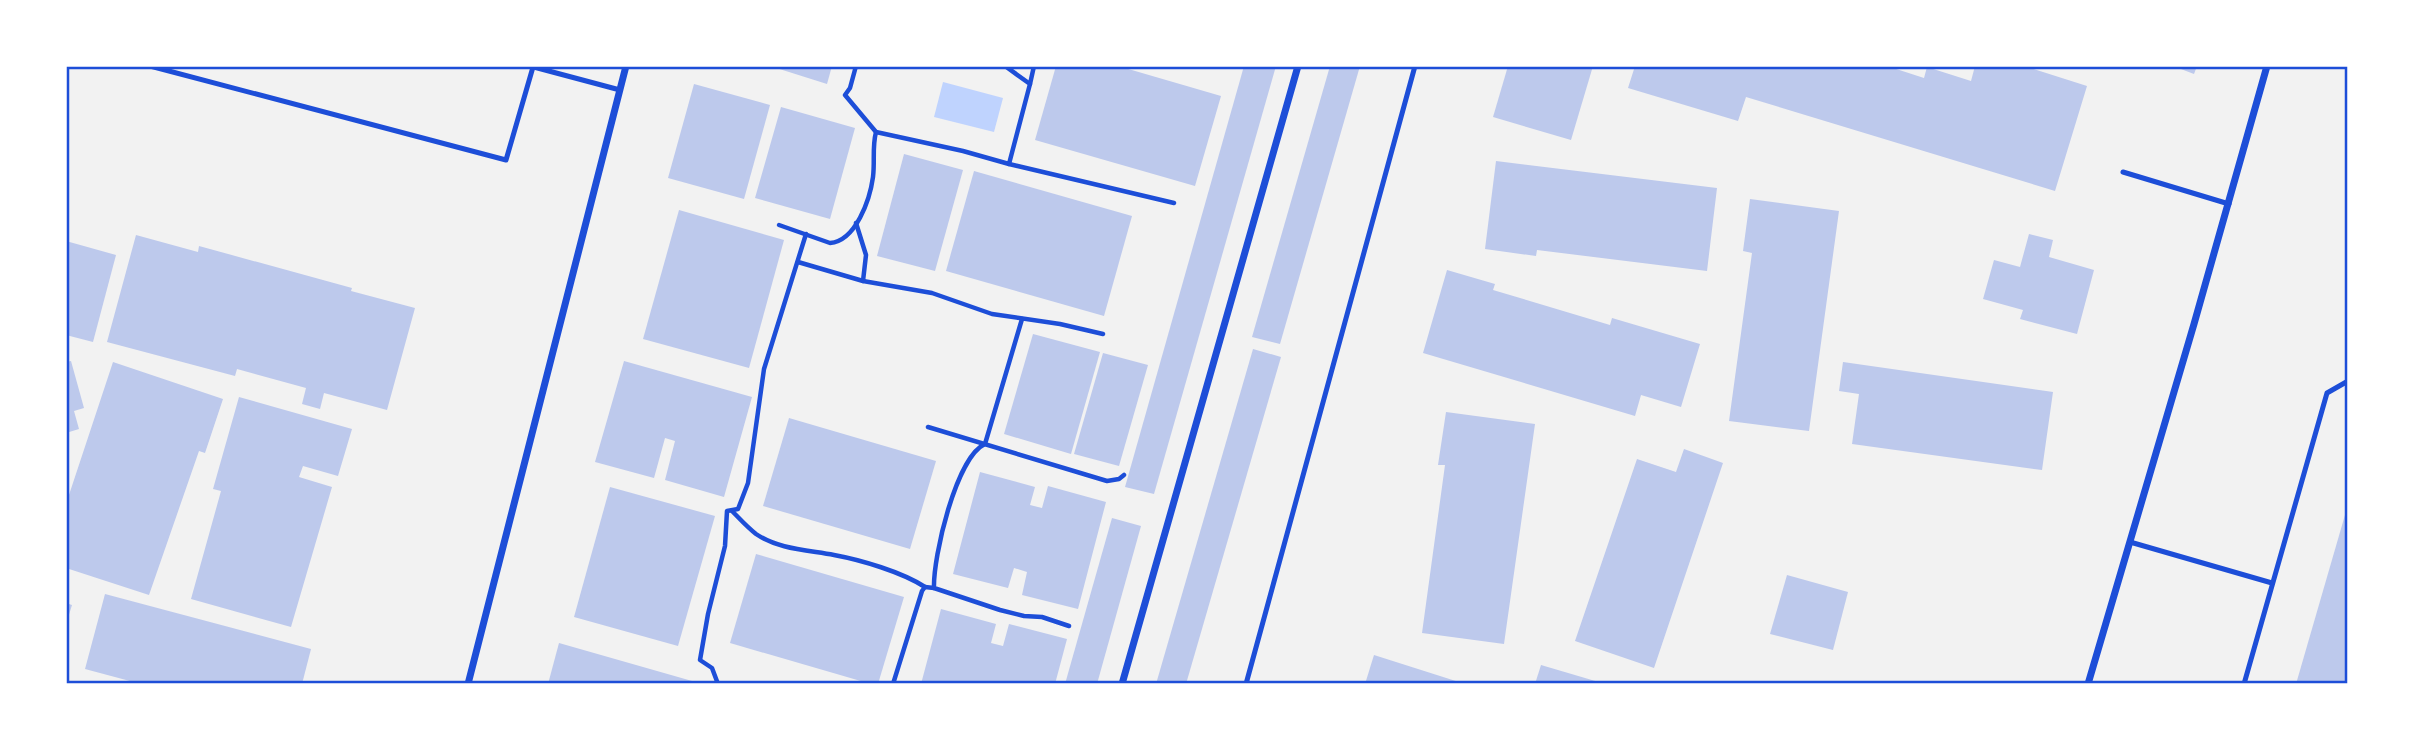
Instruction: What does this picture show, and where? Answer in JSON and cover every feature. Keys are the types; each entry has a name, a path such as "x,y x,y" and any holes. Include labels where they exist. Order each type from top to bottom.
{"street":[{"path":"468,684 626,66"},
{"path":"1122,684 1298,66"},
{"path":"2088,684 2267,66"}],"lane":[{"path":"150,66 506,160 531,67 620,90"},
{"path":"1246,684 1415,66"},
{"path":"2123,172 2229,204"},
{"path":"2244,684 2327,393 2347,382"},
{"path":"2130,542 2272,583"}],"path":[{"path":"856,66 854,79 845,95 876,132 1174,203"},
{"path":"1005,66 1030,84"},
{"path":"1009,164 1034,66"},
{"path":"779,225 830,243 852,231 873,178 873,142 876,132"},
{"path":"855,222 866,255 863,281"},
{"path":"718,684 712,668 700,660 725,545 727,511 738,509 748,483 764,369 806,234"},
{"path":"798,262 863,281 932,293 992,314 1060,324 1103,334"},
{"path":"934,588 933,569 949,504 972,456 978,447 985,444 1022,319"},
{"path":"928,427 1107,481 1119,479 1124,475"},
{"path":"732,511 747,527 768,540 790,548 837,556 1000,610 1042,617 1069,626"},
{"path":"893,684 916,606 925,587"}],"water":[{"path":"943,82 1003,98 994,132 934,117"}],"building":[{"path":"770,66 832,66 827,84"},
{"path":"1056,66 1118,66 1221,96 1195,186 1035,140"},
{"path":"1244,66 1276,66 1154,494 1125,487"},
{"path":"1330,66 1360,66 1280,344 1252,337"},
{"path":"1508,66 1593,66 1571,140 1493,117"},
{"path":"1635,66 1887,66 1924,78 1927,67 1971,81 1975,66 2024,66 2087,86 2055,191 1746,97 1738,121 1628,88"},
{"path":"2173,66 2197,66 2194,74"},
{"path":"694,84 770,105 744,199 668,178"},
{"path":"781,107 855,128 830,219 755,198"},
{"path":"904,154 963,170 935,271 877,256"},
{"path":"1496,161 1717,188 1707,271 1537,250 1536,256 1485,249"},
{"path":"974,171 1132,216 1104,316 946,271"},
{"path":"1750,199 1839,211 1809,431 1729,421 1752,253 1743,251"},
{"path":"679,210 784,240 749,368 643,339"},
{"path":"2029,234 2053,240 2049,257 2094,270 2077,334 2020,319 2023,310 1983,299 1994,260 2020,267"},
{"path":"136,235 198,252 199,246 415,308 387,410 324,393 320,409 302,404 306,388 237,369 235,376 107,342"},
{"path":"66,241 116,255 93,342 66,335"},
{"path":"1447,270 1495,284 1493,290 1610,325 1612,318 1700,344 1681,407 1641,395 1635,416 1423,353"},
{"path":"1033,334 1100,352 1071,454 1004,434"},
{"path":"1253,349 1281,357 1186,684 1156,684"},
{"path":"1103,353 1148,365 1119,466 1074,454"},
{"path":"71,361 84,408 74,411 79,429 66,433 66,362"},
{"path":"624,361 752,397 724,497 665,480 675,441 665,438 654,478 595,462"},
{"path":"113,362 223,399 205,453 199,451 149,595 66,568 66,504"},
{"path":"1843,362 2053,392 2042,470 1852,444 1859,394 1839,391"},
{"path":"239,397 352,429 338,476 303,466 299,477 332,487 291,627 191,599 221,491 213,489"},
{"path":"1446,412 1535,424 1504,644 1422,633 1445,465 1438,465"},
{"path":"789,418 936,461 910,549 763,506"},
{"path":"1684,449 1723,463 1654,668 1575,641 1637,459 1676,472"},
{"path":"980,472 1035,487 1030,505 1042,508 1048,486 1106,502 1078,609 1022,595 1027,572 1014,568 1008,588 953,574"},
{"path":"610,487 715,516 678,646 574,617"},
{"path":"2347,508 2348,684 2296,684"},
{"path":"1112,518 1141,526 1097,684 1065,684"},
{"path":"756,554 904,597 878,684 730,643"},
{"path":"1787,575 1848,592 1833,650 1770,634"},
{"path":"105,594 311,649 302,684 141,684 85,669"},
{"path":"66,603 72,605 67,621 66,621"},
{"path":"941,609 996,624 991,643 1003,646 1009,624 1067,639 1055,684 921,684"},
{"path":"559,643 699,683 699,684 548,684"},
{"path":"1374,655 1462,683 1462,684 1365,684"},
{"path":"1541,665 1602,683 1602,684 1535,684"}]}
